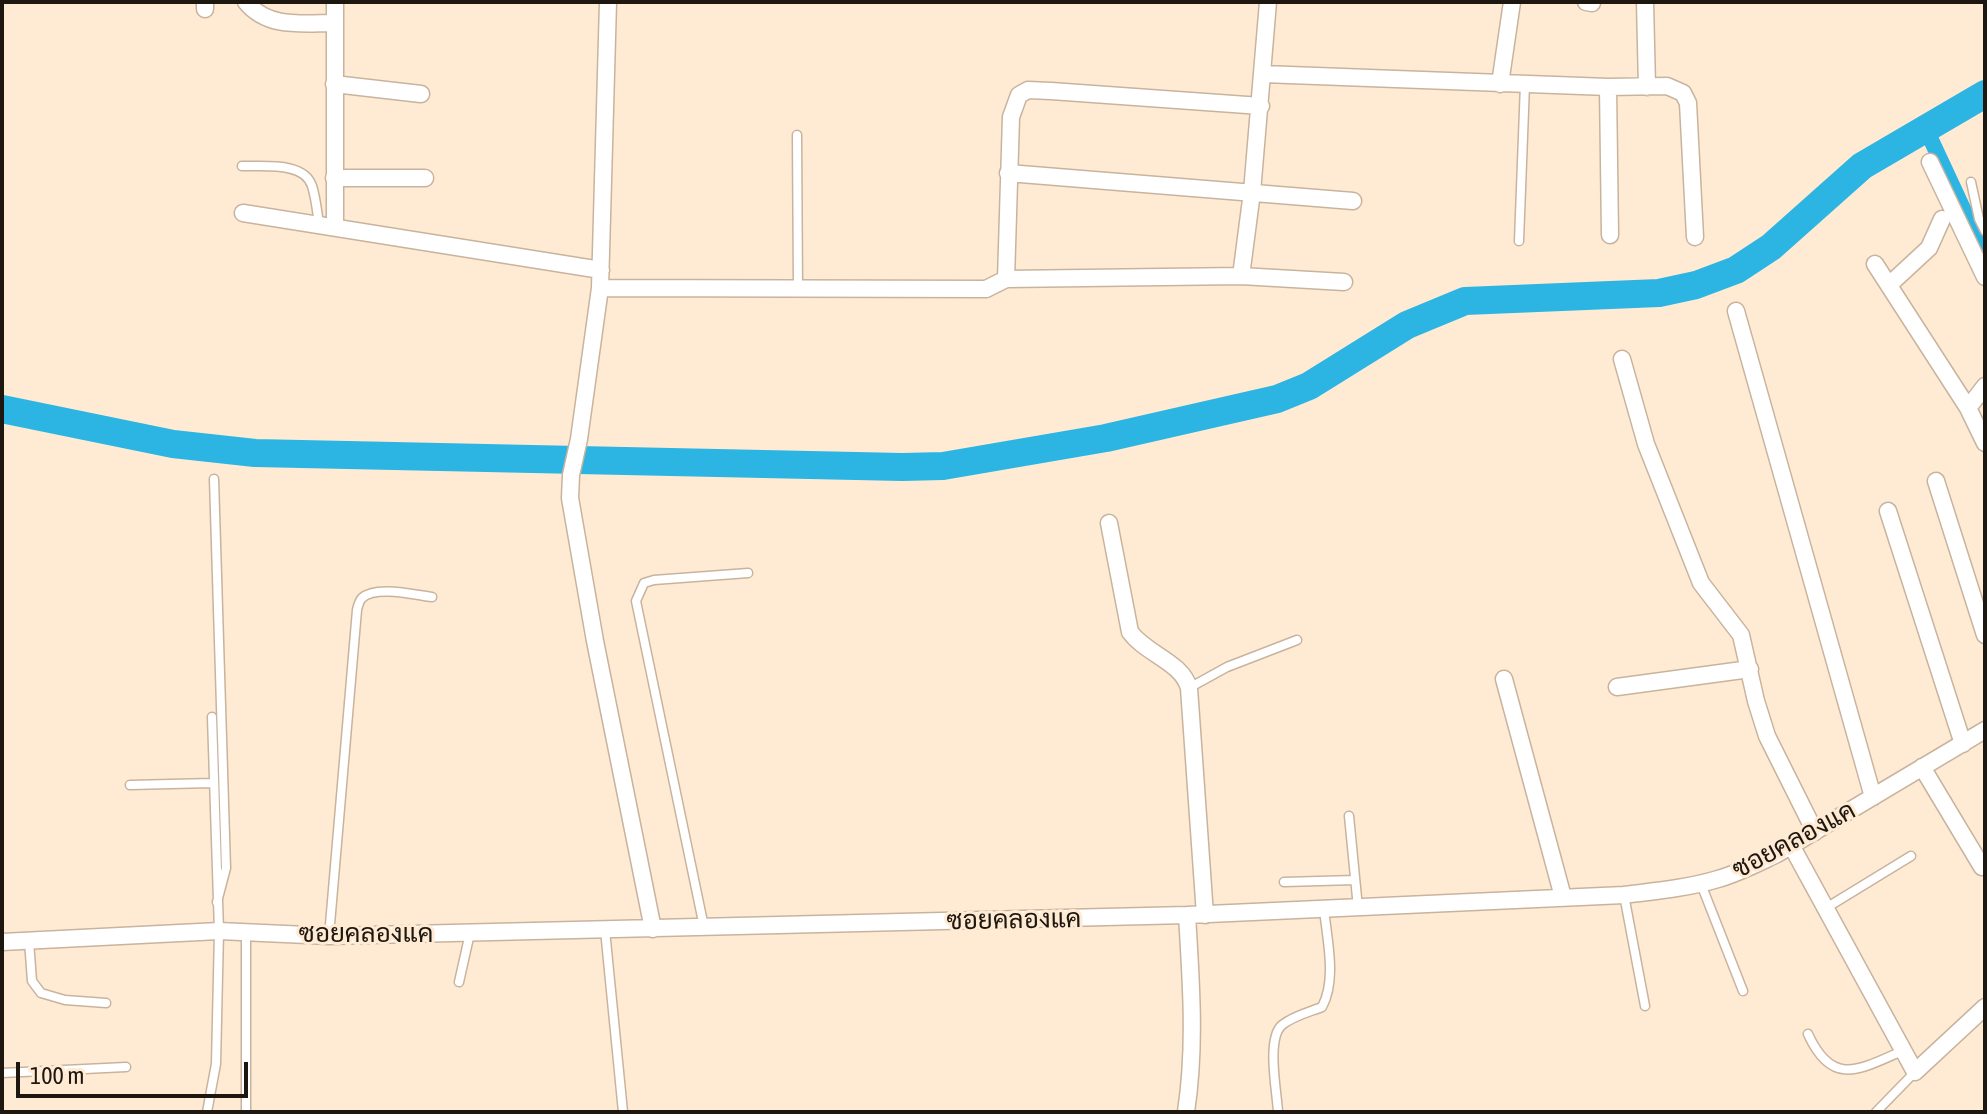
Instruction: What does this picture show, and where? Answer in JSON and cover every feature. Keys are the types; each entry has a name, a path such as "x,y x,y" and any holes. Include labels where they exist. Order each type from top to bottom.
{"street":[{"path":"246,2 256,14 268,20 335,23"},
{"path":"327,226 334,178 335,2"},
{"path":"608,2 600,288 571,475 572,512 653,929"},
{"path":"1241,276 1261,106 1268,2"},
{"path":"1500,84 1512,2"},
{"path":"1586,2 1592,3"},
{"path":"1645,2 1647,87"},
{"path":"1263,74 1500,84 1667,86 1683,93 1688,103 1695,237"},
{"path":"334,84 421,94"},
{"path":"1608,87 1610,235"},
{"path":"1006,279 1011,117 1019,95 1028,90 1261,106"},
{"path":"1930,162 1985,277"},
{"path":"1008,173 1353,201"},
{"path":"334,178 425,178"},
{"path":"243,213 601,270"},
{"path":"1889,285 1929,248 1942,219"},
{"path":"1875,264 1968,408 1985,443"},
{"path":"600,288 978,289 1006,279 1241,276 1344,282"},
{"path":"1736,311 1873,797"},
{"path":"1622,359 1646,444 1701,583 1741,635 1767,736 1815,832"},
{"path":"1968,408 1985,386"},
{"path":"1936,481 1985,635"},
{"path":"1888,511 1963,744"},
{"path":"1109,523 1130,632 1145,648 1183,674 1189,688 1205,915"},
{"path":"1617,687 1750,669"},
{"path":"1504,679 1563,897"},
{"name":"ซอยคลองแค","path":"2,942 219,931 329,936 1205,915 1624,895 1701,883 1744,869 1815,832 1985,730"},
{"path":"1922,767 1982,867"},
{"path":"1791,845 1915,1072 1985,1007"},
{"path":"1186,1112 1193,1040 1187,915"}],"lane":[{"path":"1519,241 1525,83"},
{"path":"797,135 798,289"},
{"path":"242,166 290,168 305,174 327,226"},
{"path":"1971,182 1979,219 1985,231"},
{"path":"214,479 226,868 217,902"},
{"path":"704,927 636,601 644,583 654,580 748,573"},
{"path":"329,936 357,610 362,598 374,592 394,591 432,597"},
{"path":"1189,688 1227,667 1297,640"},
{"path":"207,1112 216,1064 219,931 212,717"},
{"path":"130,785 212,783"},
{"path":"1349,816 1358,909"},
{"path":"1825,909 1911,856"},
{"path":"1284,882 1355,880"},
{"path":"1701,883 1743,991"},
{"path":"1624,895 1645,1006"},
{"path":"1278,1112 1273,1041 1278,1028 1290,1019 1322,1007 1328,996 1330,982 1324,909"},
{"path":"605,930 623,1112"},
{"path":"246,933 246,1112"},
{"path":"459,982 470,933"},
{"path":"29,941 32,981 41,993 65,1000 106,1003"},
{"path":"1808,1034 1817,1053 1829,1065 1847,1072 1862,1069 1902,1051"},
{"path":"2,1073 126,1067"},
{"path":"1876,1112 1915,1072"}],"waterway":[{"path":"2,409 173,444 255,453 943,466 1106,438 1277,399 1309,386 1407,325 1465,301 1659,293 1696,285 1736,270 1771,247 1862,166 1985,94"},
{"path":"1926,129 1985,256"}]}
